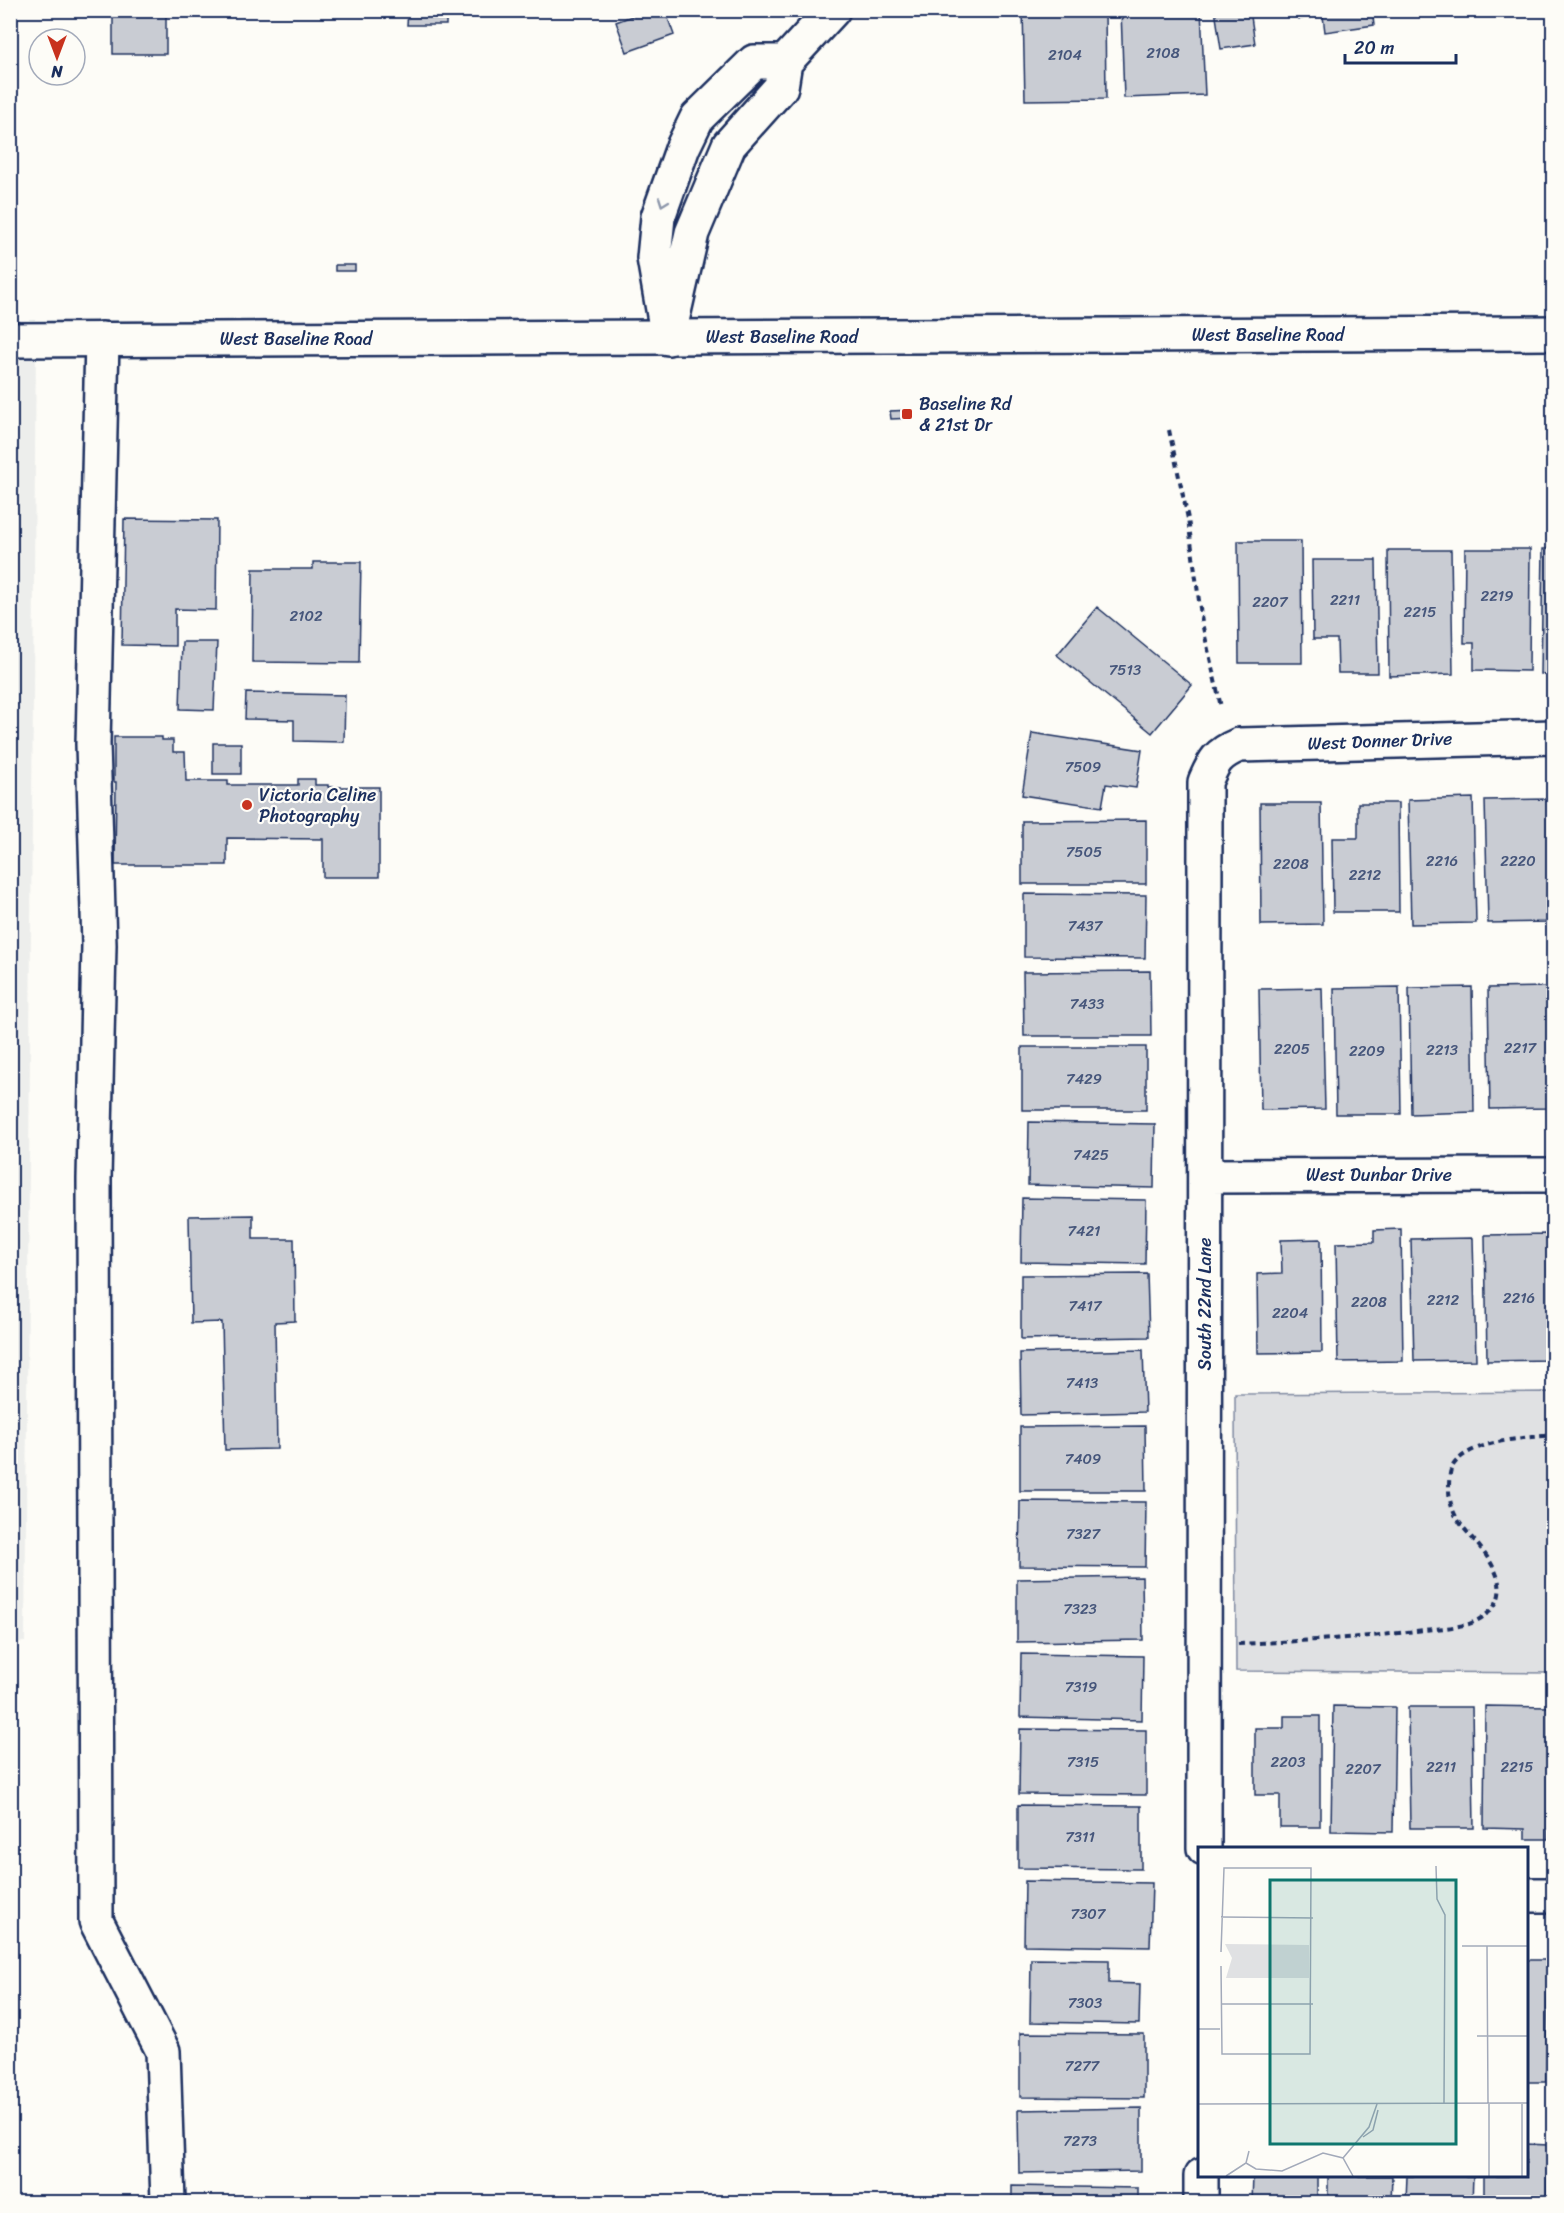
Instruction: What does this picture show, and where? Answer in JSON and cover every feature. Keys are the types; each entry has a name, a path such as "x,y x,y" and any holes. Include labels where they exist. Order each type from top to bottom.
{"street":[{"path":"668,338 692,233 729,145 781,87 785,62 833,10"},
{"path":"668,338 654,258 658,217 683,147 697,118 754,62 785,62"},
{"path":"697,118 729,145"},
{"name":"West Baseline Road","path":"10,340 1554,333"},
{"path":"102,339 93,744 99,945 94,1179 96,1921 162,2051 168,2202"},
{"name":"West Donner Drive","path":"1213,762 1224,751 1239,745 1554,736"},
{"name":"South 22nd Lane","path":"1204,1847 1205,782 1213,762"},
{"name":"West Dunbar Drive","path":"1205,1176 1554,1175"},
{"path":"1528,1895 1554,1895"},
{"path":"1201,2177 1201,2202"}],"path":[{"path":"1168,430 1188,519 1202,623 1221,707"},
{"path":"1230,1644 1364,1638 1460,1625 1471,1623 1482,1617 1492,1609 1498,1598 1498,1581 1492,1563 1453,1512 1449,1497 1452,1467 1464,1456 1486,1445 1554,1435"}],"shaded area":[{"path":"10,340 36,340 25,1642 11,1643"},
{"path":"1553,1392 1553,1673 1236,1671 1235,1394"}],"building":[{"path":"408,10 446,10 446,25 407,25"},
{"path":"648,10 665,10 674,35 627,52 616,22"},
{"path":"1023,10 1105,10 1106,99 1025,100"},
{"path":"1121,10 1201,10 1205,95 1124,98"},
{"path":"1215,10 1250,10 1255,44 1221,49"},
{"path":"1298,10 1372,10 1374,25 1325,32 1323,16 1299,19"},
{"path":"113,11 166,12 166,54 113,54"},
{"path":"335,265 355,265 355,271 335,271"},
{"path":"913,410 913,418 891,419 890,411"},
{"path":"124,519 217,520 216,610 175,609 175,646 122,645"},
{"path":"1238,541 1301,541 1302,663 1239,663"},
{"path":"1465,549 1530,549 1529,671 1474,670 1474,643 1464,643"},
{"path":"1543,549 1554,549 1554,675 1541,674"},
{"path":"1388,550 1451,550 1453,674 1389,676"},
{"path":"1312,560 1376,560 1378,673 1338,673 1337,639 1313,639"},
{"path":"313,562 361,562 359,663 252,662 253,569 313,569"},
{"path":"1097,607 1192,685 1152,733 1057,655"},
{"path":"182,642 217,642 214,710 180,709"},
{"path":"246,693 345,695 344,742 294,741 294,720 245,719"},
{"path":"1032,733 1142,750 1136,788 1106,784 1102,807 1022,795"},
{"name":"Victoria Celine Photography","path":"114,737 162,737 162,740 173,740 173,752 185,752 186,781 228,781 228,785 298,785 298,779 315,779 315,785 328,785 328,787 379,787 379,877 323,877 323,839 227,838 227,865 115,865"},
{"path":"213,743 241,743 241,774 213,774"},
{"path":"1473,798 1476,923 1411,924 1408,800"},
{"path":"1549,799 1552,922 1488,923 1485,800"},
{"path":"1260,803 1321,803 1323,924 1261,925"},
{"path":"1358,803 1398,803 1399,912 1333,912 1332,838 1358,838"},
{"path":"1146,820 1146,884 1022,884 1022,821"},
{"path":"1024,894 1146,895 1145,958 1024,957"},
{"path":"1150,971 1151,1036 1024,1036 1023,972"},
{"path":"1399,987 1401,1114 1336,1114 1334,988"},
{"path":"1472,987 1474,1112 1411,1114 1409,988"},
{"path":"1550,987 1552,1108 1490,1109 1488,988"},
{"path":"1322,988 1325,1109 1261,1110 1259,989"},
{"path":"1022,1047 1146,1047 1146,1110 1022,1110"},
{"path":"1029,1122 1155,1124 1154,1188 1028,1185"},
{"path":"1022,1198 1146,1200 1145,1264 1021,1262"},
{"path":"253,1215 253,1239 294,1239 295,1321 275,1322 277,1449 225,1450 222,1322 191,1323 189,1216"},
{"path":"1401,1229 1403,1361 1338,1362 1336,1243 1374,1242 1374,1230"},
{"path":"1550,1234 1552,1360 1487,1361 1485,1235"},
{"path":"1473,1238 1476,1360 1414,1361 1411,1239"},
{"path":"1321,1239 1322,1352 1258,1353 1257,1274 1282,1273 1281,1240"},
{"path":"1147,1274 1149,1337 1021,1339 1021,1275"},
{"path":"1143,1350 1145,1412 1021,1415 1020,1353"},
{"path":"1145,1426 1146,1491 1020,1491 1020,1427"},
{"path":"1020,1501 1146,1502 1145,1567 1019,1566"},
{"path":"1142,1577 1143,1640 1017,1642 1017,1579"},
{"path":"1021,1654 1143,1656 1142,1720 1020,1717"},
{"path":"1333,1706 1395,1707 1393,1832 1331,1831"},
{"path":"1485,1706 1550,1707 1548,1839 1525,1839 1525,1829 1484,1828"},
{"path":"1408,1707 1472,1707 1474,1828 1410,1828"},
{"path":"1284,1716 1320,1716 1320,1827 1280,1827 1280,1795 1255,1795 1255,1728 1284,1728"},
{"path":"1020,1729 1146,1730 1146,1795 1019,1794"},
{"path":"1018,1805 1141,1806 1141,1869 1018,1868"},
{"path":"1025,1881 1152,1883 1150,1947 1024,1945"},
{"path":"1554,1951 1554,2069 1553,2069"},
{"path":"1031,1959 1109,1960 1109,1983 1140,1984 1139,2024 1030,2022"},
{"path":"1528,1960 1548,1960 1546,2082 1528,2082"},
{"path":"1020,2033 1144,2034 1144,2098 1020,2097"},
{"path":"1141,2108 1141,2171 1019,2173 1018,2110"},
{"path":"1528,2144 1548,2145 1547,2202 1484,2202 1484,2177 1528,2177"},
{"path":"1253,2177 1317,2177 1317,2202 1252,2202"},
{"path":"1328,2177 1392,2177 1391,2202 1328,2202"},
{"path":"1407,2177 1473,2177 1472,2202 1406,2202"},
{"path":"1012,2186 1138,2188 1138,2202 1012,2202"}],"place":[{"name":"Baseline Rd & 21st Dr","path":"907,414"},
{"name":"Victoria Celine Photography","path":"247,805"}]}
